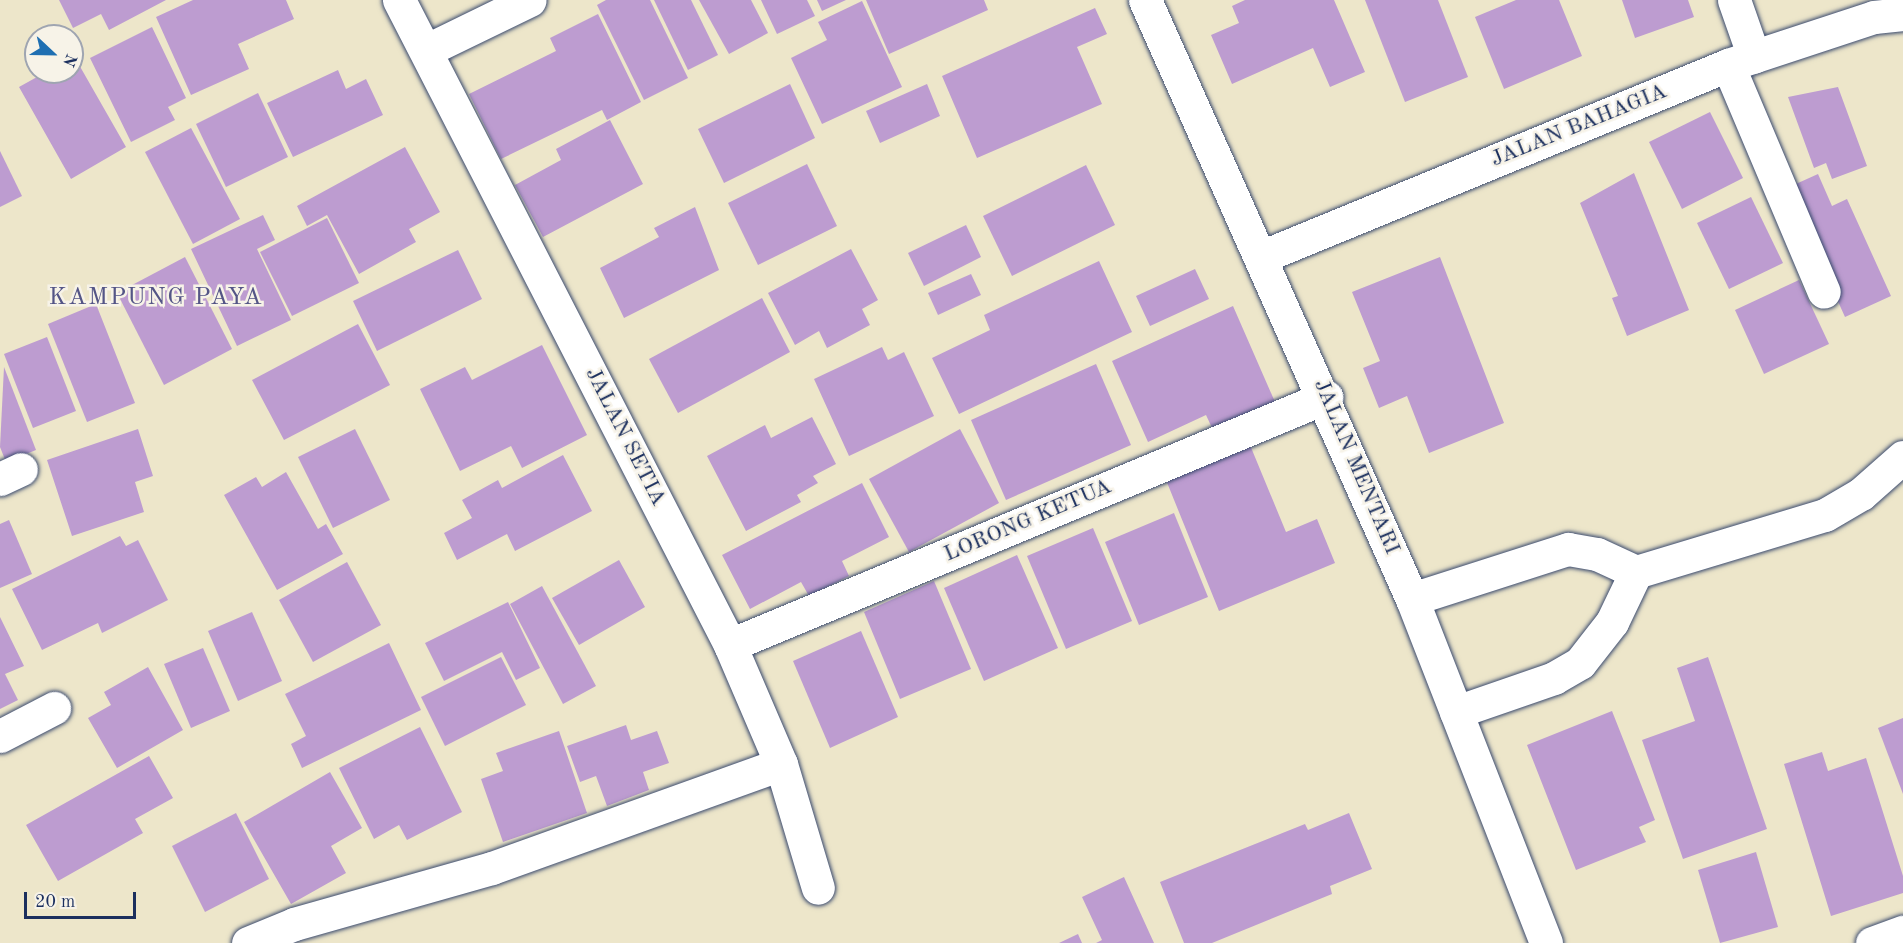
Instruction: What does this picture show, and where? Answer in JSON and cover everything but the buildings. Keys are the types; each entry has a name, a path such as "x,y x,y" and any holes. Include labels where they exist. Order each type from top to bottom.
{"street":[{"name":"JALAN SETIA","path":"399,0 427,50 730,645 782,764 818,888"},
{"path":"427,50 530,0"},
{"name":"JALAN MENTARI","path":"1145,0 1326,397 1412,599 1546,943"},
{"path":"1734,0 1741,61 1824,292"},
{"name":"JALAN BAHAGIA","path":"1261,257 1741,61 1874,16 1903,14"},
{"name":"LORONG KETUA","path":"730,645 1326,397"},
{"path":"1412,599 1568,549 1597,554 1636,572 1825,514 1861,494 1903,457"},
{"path":"1456,712 1554,678 1580,663 1612,622 1636,572"},
{"path":"0,736 54,708"},
{"path":"248,943 294,924 492,868 782,764"},
{"path":"1872,943 1903,932"}],"district":[{"name":"KAMPUNG PAYA","path":"156,299"}]}
